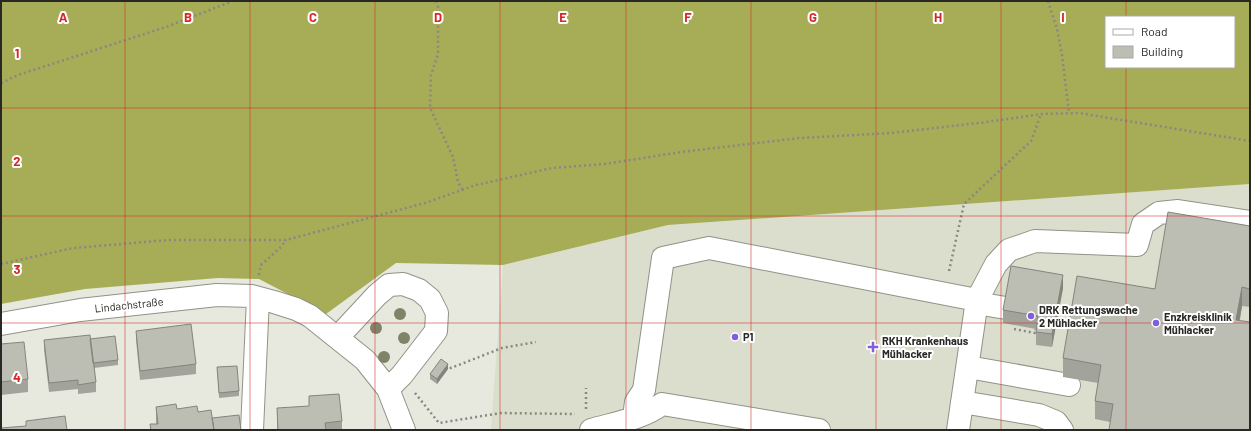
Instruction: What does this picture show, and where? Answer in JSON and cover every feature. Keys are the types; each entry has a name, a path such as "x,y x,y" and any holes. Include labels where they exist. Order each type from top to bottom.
{"street":[{"path":"958,430 979,298 996,264 1009,250 1035,241 1137,245 1143,224 1159,213 1178,211 1250,222"},
{"path":"634,417 636,402 644,390 663,258 709,248 943,293 1007,301"},
{"path":"338,338 377,295 389,285 403,284 419,290 430,299 437,313 436,331 424,348 395,382"},
{"name":"Lindachstraße","path":"1,324 80,310 217,296 252,296 296,309 310,316 395,382 403,429"},
{"path":"252,430 262,299"},
{"path":"968,367 1069,385"},
{"path":"962,402 1039,415 1056,422 1062,430"},
{"path":"596,425 634,417 654,410 662,404 819,430"}],"path":[{"path":"1,83 18,75 166,27 233,1"},
{"path":"436,1 438,7 438,54 431,75 430,108 454,157 458,182 463,190"},
{"path":"1048,1 1057,29 1062,55 1069,113"},
{"path":"1,264 73,248 154,241 286,240 425,203 476,185 552,168 605,164 681,152 800,138 891,133 1041,114 1079,112 1250,141"},
{"path":"943,293 964,204 1031,142 1041,114"},
{"path":"262,299 259,275 261,265 281,247 286,240"},
{"path":"424,348 451,368 502,348 536,342"},
{"path":"395,382 439,423 501,413 596,425"}],"shaded area":[{"name":"RKH Krankenhaus Mühlacker","path":"1250,184 1250,430 491,430 503,265 668,225"}],"green space":[{"path":"1,1 1250,1 1250,184 668,225 503,265 396,263 326,314 259,279 218,278 85,289 1,304"}],"building":[{"name":"Enzkreisklinik Mühlacker","path":"1168,212 1250,226 1250,289 1242,287 1236,320 1250,322 1250,430 1109,430 1113,404 1095,401 1101,365 1063,358 1077,276 1155,289"},
{"name":"DRK Rettungswache 2 Mühlacker","path":"1011,266 1063,275 1052,334 1036,332 1038,316 1003,310"},
{"path":"191,324 196,364 140,371 136,331"},
{"path":"90,335 96,382 78,385 78,380 49,383 44,340"},
{"path":"115,336 118,360 93,363 90,339"},
{"path":"24,342 28,379 1,382 1,344"},
{"path":"441,359 448,364 437,379 430,374"},
{"path":"237,366 239,391 219,393 217,367"},
{"path":"339,394 342,421 325,423 326,430 278,430 277,408 309,406 309,396"},
{"path":"176,404 177,409 197,406 198,412 211,410 214,430 151,430 150,424 158,424 156,407"},
{"path":"239,415 241,430 214,430 212,418"},
{"path":"65,416 67,430 1,430 1,428 26,426 26,421"}],"place":[{"name":"DRK Rettungswache 2 Mühlacker","path":"1031,316"},
{"name":"Enzkreisklinik Mühlacker","path":"1156,323"},
{"name":"P1","path":"735,337"},
{"name":"RKH Krankenhaus Mühlacker","path":"873,347"}]}
